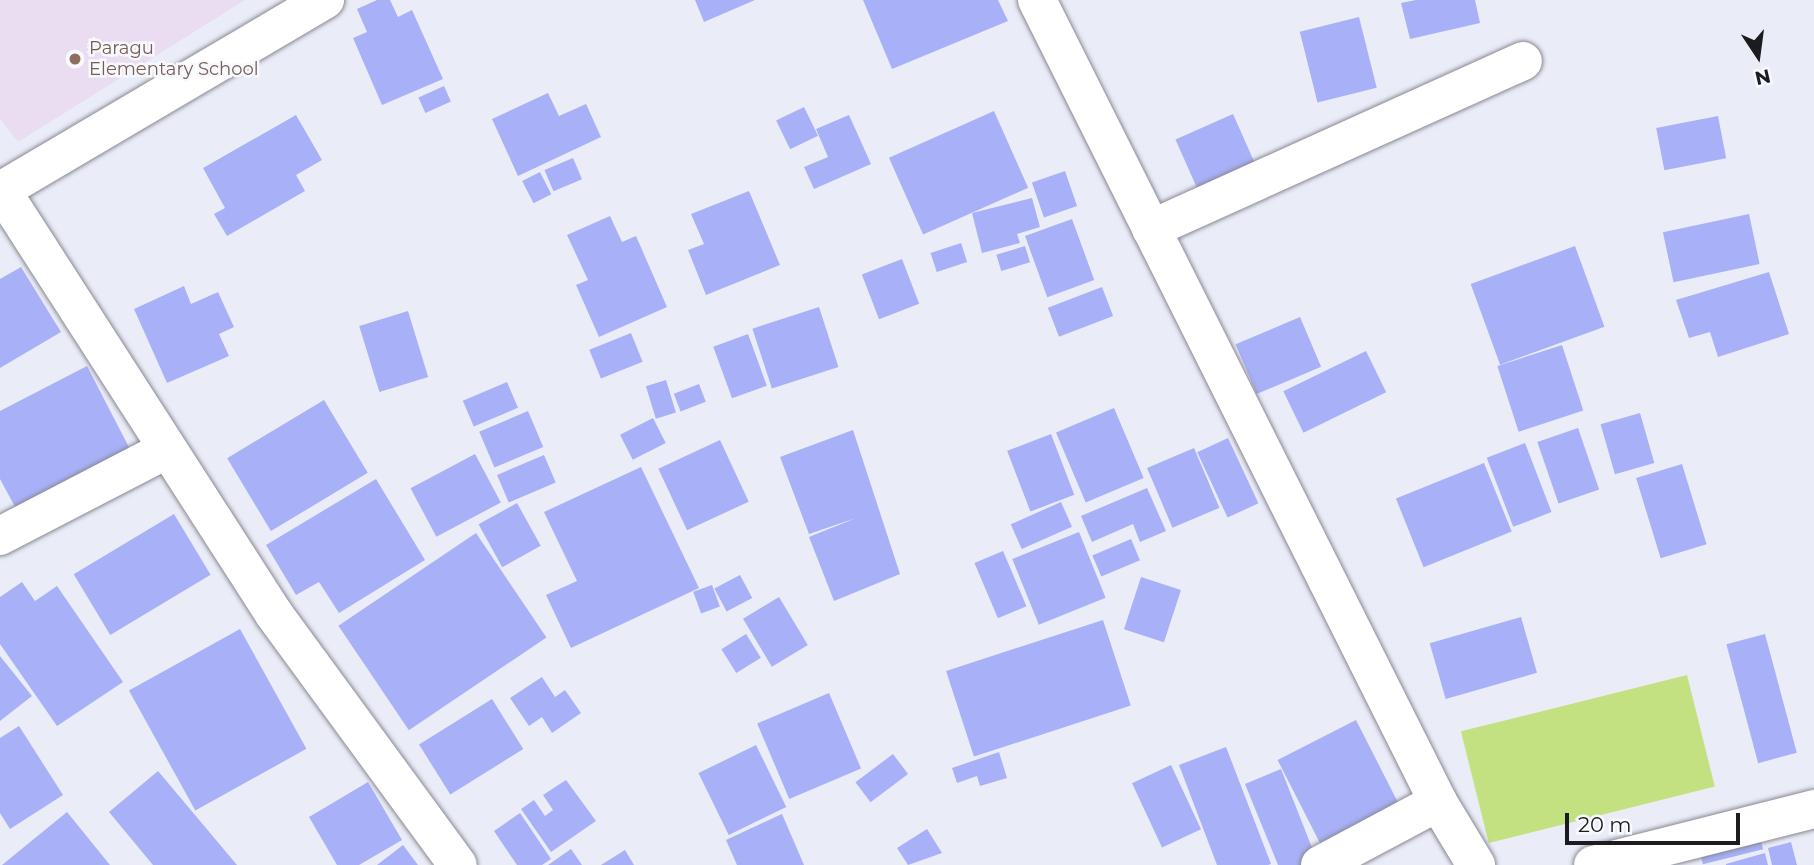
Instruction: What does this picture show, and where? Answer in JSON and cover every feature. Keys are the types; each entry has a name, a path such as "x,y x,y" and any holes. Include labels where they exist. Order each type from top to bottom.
{"street":[{"path":"325,0 1,189 166,450 274,614 458,865"},
{"path":"1037,0 1438,802 1476,865"},
{"path":"1151,229 1523,61"},
{"path":"0,536 166,450"},
{"path":"1320,865 1438,802"},
{"path":"1593,865 1814,809"}],"shaded area":[{"name":"Paragu Elementary School","path":"0,0 245,0 18,142 0,119"}],"green space":[{"path":"1687,675 1715,787 1489,843 1461,731"}],"building":[{"path":"377,0 390,0 398,17 412,10 443,79 382,105 353,38 367,32 357,9"},
{"path":"695,0 755,0 704,22"},
{"path":"863,0 998,0 1008,21 892,69"},
{"path":"1416,0 1475,0 1480,23 1410,39 1401,3"},
{"path":"1359,17 1377,88 1317,103 1300,32"},
{"path":"444,86 451,102 425,113 418,97"},
{"path":"548,93 559,116 586,104 601,137 518,176 492,119"},
{"path":"804,107 818,136 790,149 776,121"},
{"path":"994,111 1028,188 923,235 889,158"},
{"path":"1233,114 1258,171 1201,196 1175,140"},
{"path":"296,115 322,160 296,175 305,191 227,236 214,214 225,208 203,168"},
{"path":"849,115 871,164 814,189 804,167 828,157 816,129"},
{"path":"1718,116 1726,158 1664,170 1656,128"},
{"path":"573,158 582,179 553,191 544,170"},
{"path":"1065,171 1077,206 1044,217 1032,182"},
{"path":"540,172 551,194 534,203 522,181"},
{"path":"749,191 780,265 706,295 688,250 704,244 691,214"},
{"path":"1032,198 1040,227 1017,234 1020,243 982,253 972,213"},
{"path":"1749,214 1760,264 1674,282 1663,232"},
{"path":"610,216 622,242 636,236 667,307 599,337 576,285 588,280 567,235"},
{"path":"1072,219 1094,280 1047,297 1025,236"},
{"path":"961,243 967,262 937,272 931,253"},
{"path":"1025,246 1030,262 1001,271 996,255"},
{"path":"1575,246 1604,327 1500,365 1471,284"},
{"path":"902,259 919,304 879,319 862,274"},
{"path":"21,267 61,332 0,368 0,279"},
{"path":"1769,272 1789,334 1718,357 1710,332 1689,338 1676,300"},
{"path":"184,286 191,304 218,292 234,327 219,334 229,356 167,383 134,309"},
{"path":"1102,287 1113,316 1059,337 1048,308"},
{"path":"819,307 838,367 772,389 752,329"},
{"path":"408,311 428,377 379,392 359,326"},
{"path":"1300,317 1321,367 1257,394 1236,344"},
{"path":"631,333 643,362 601,379 589,350"},
{"path":"748,334 767,386 732,398 713,347"},
{"path":"1562,345 1583,411 1519,432 1497,366"},
{"path":"1366,351 1386,392 1303,433 1283,391"},
{"path":"87,366 134,457 20,516 0,479 0,411"},
{"path":"666,380 676,413 656,419 646,386"},
{"path":"507,382 518,408 474,427 463,401"},
{"path":"699,384 706,402 681,411 674,394"},
{"path":"324,400 368,473 271,531 227,458"},
{"path":"1114,408 1144,478 1086,503 1056,433"},
{"path":"528,411 543,447 494,468 479,432"},
{"path":"1640,413 1654,463 1615,474 1601,424"},
{"path":"653,418 666,443 633,460 620,435"},
{"path":"1578,428 1599,489 1559,503 1537,442"},
{"path":"853,430 900,574 834,601 809,537 856,518 809,534 780,457"},
{"path":"1051,434 1074,495 1030,512 1007,451"},
{"path":"1228,438 1258,503 1228,518 1197,452"},
{"path":"720,440 749,502 687,530 658,469"},
{"path":"1525,443 1552,512 1513,527 1487,458"},
{"path":"1194,448 1219,508 1172,528 1147,468"},
{"path":"475,454 501,503 436,537 411,488"},
{"path":"544,455 556,483 509,503 497,475"},
{"path":"1484,463 1512,532 1424,567 1396,499"},
{"path":"1682,464 1707,544 1661,558 1636,478"},
{"path":"641,467 699,588 571,648 546,595 577,581 544,512"},
{"path":"376,479 425,560 339,613 319,582 296,595 266,545"},
{"path":"1147,488 1166,531 1140,542 1133,524 1092,542 1081,516"},
{"path":"1061,502 1072,527 1022,549 1011,524"},
{"path":"517,503 541,546 502,567 479,524"},
{"path":"174,514 211,575 110,635 74,574"},
{"path":"1079,532 1106,598 1039,625 1012,559"},
{"path":"476,533 546,637 409,730 338,626"},
{"path":"1131,539 1140,560 1101,577 1092,555"},
{"path":"1003,551 1026,606 998,618 974,563"},
{"path":"740,575 752,598 727,612 714,589"},
{"path":"1141,577 1181,590 1164,642 1124,629"},
{"path":"22,582 35,601 57,586 123,682 57,726 0,644 0,597"},
{"path":"712,585 720,607 701,613 693,592"},
{"path":"779,597 808,645 772,667 743,619"},
{"path":"1521,617 1537,673 1446,699 1430,643"},
{"path":"1103,620 1131,706 974,757 946,671"},
{"path":"240,629 306,749 195,810 129,691"},
{"path":"746,634 761,658 736,673 721,649"},
{"path":"1765,634 1797,753 1758,763 1726,644"},
{"path":"0,656 32,696 0,721"},
{"path":"542,677 555,697 565,690 581,713 552,733 542,717 529,726 510,698"},
{"path":"829,693 861,768 789,799 757,723"},
{"path":"492,699 523,749 450,795 419,745"},
{"path":"1356,720 1402,811 1324,851 1278,760"},
{"path":"19,726 63,795 10,829 0,813 0,738"},
{"path":"756,745 786,807 729,835 698,773"},
{"path":"1226,747 1271,864 1217,865 1179,765"},
{"path":"999,752 1007,778 980,786 977,776 957,783 952,768"},
{"path":"893,754 908,774 871,802 855,782"},
{"path":"1171,765 1201,829 1162,848 1132,783"},
{"path":"1281,769 1318,863 1313,865 1278,865 1245,784"},
{"path":"158,771 237,865 153,865 109,812"},
{"path":"566,780 596,821 551,852 521,809 534,800 545,816 553,810 543,795"},
{"path":"368,782 402,840 359,865 337,865 309,817"},
{"path":"67,812 110,865 2,865"},
{"path":"520,813 551,859 542,865 517,865 494,831"},
{"path":"782,814 804,865 737,865 726,840"},
{"path":"1757,825 1763,849 1703,864 1697,840"},
{"path":"927,829 942,853 908,865 897,848"},
{"path":"1791,842 1797,865 1772,865 1768,848"},
{"path":"403,845 418,865 377,865"},
{"path":"571,849 582,865 548,865"},
{"path":"625,850 634,865 601,865"},
{"path":"1765,853 1768,865 1726,865 1726,864"}],"place":[{"name":"Paragu Elementary School","path":"75,59"}]}
